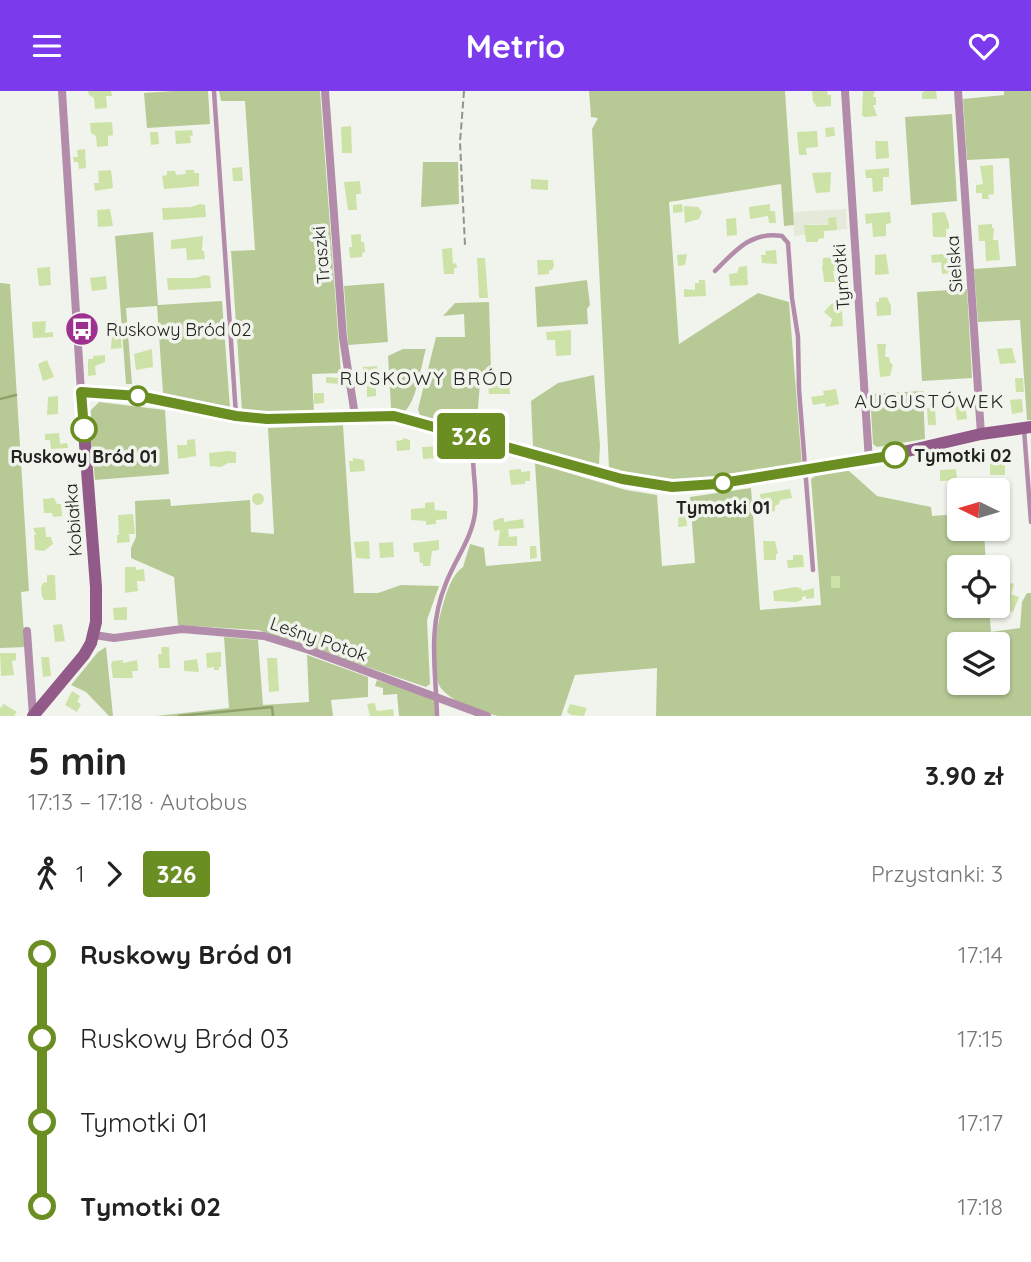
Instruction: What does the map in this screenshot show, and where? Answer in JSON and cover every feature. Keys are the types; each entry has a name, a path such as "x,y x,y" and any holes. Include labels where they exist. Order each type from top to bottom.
{"street":[{"name":"Kobiałka","path":"33,716 80,660 94,635 96,613 62,91"},
{"name":"Traszki","path":"325,91 343,338 355,416"},
{"name":"Tymotki","path":"845,91 869,461"},
{"name":"Sielska","path":"958,91 981,434"},
{"path":"81,392 139,396 236,416 289,420 355,416 405,418 651,485 704,486 806,471 869,461 981,434 1027,427"},
{"name":"Leśny Potok","path":"94,635 114,638 182,629 264,636 487,716"},
{"path":"27,631 33,716"}],"lane":[{"path":"214,91 236,416"},
{"path":"715,271 742,244 757,236 782,236 788,243 798,337 799,389 813,570"},
{"path":"1027,427 1031,522"},
{"path":"437,716 433,636 446,584 472,525 475,499 472,455 474,437"}],"path":[{"path":"464,91 460,142 465,245"}],"shaded area":[{"path":"846,209 847,229 824,231 817,224 805,225 805,235 794,236 793,212"}],"green space":[{"path":"208,91 210,124 147,128 144,93"},
{"path":"219,91 320,91 341,373 312,374 314,413 266,415 265,412 242,410 231,251 255,250 245,101 221,101"},
{"path":"589,91 785,91 794,225 784,226 781,184 669,202 679,344 758,293 789,302 802,466 690,482 644,477 609,468 592,129 598,118 591,117"},
{"path":"1004,91 1031,91 1031,420 1027,420 1020,320 978,322 974,269 1016,266 1009,158 967,160 963,99 1004,95"},
{"path":"952,114 957,201 911,205 905,117"},
{"path":"423,162 458,162 459,204 421,207"},
{"path":"153,232 158,305 222,301 230,408 163,393 157,306 126,308 132,384 126,384 115,236"},
{"path":"587,280 590,305 587,309 588,324 537,327 535,287"},
{"path":"0,283 10,284 29,591 21,592 25,647 0,648"},
{"path":"384,283 388,342 348,345 344,286"},
{"path":"967,289 972,378 922,381 917,292"},
{"path":"489,302 491,371 481,372 477,419 472,418 466,428 420,416 418,409 436,337 465,337 464,314 443,316 455,303"},
{"path":"403,349 426,349 416,391 405,411 391,408 388,356"},
{"path":"594,375 600,445 599,465 533,446 531,401 558,383"},
{"path":"923,391 925,439 877,447 873,444 870,394"},
{"path":"99,402 165,410 169,474 95,480 88,413"},
{"path":"343,425 354,593 378,593 401,585 439,586 427,620 430,684 426,687 258,630 178,625 174,577 131,558 131,548 136,537 135,501 170,499 171,506 250,500 251,532 274,534 268,428"},
{"path":"535,463 626,490 657,495 662,566 695,563 690,497 751,488 760,610 821,605 811,479 848,470 877,496 931,507 932,516 947,515 947,541 985,541 985,555 947,555 947,618 990,618 991,632 1020,628 1022,602 1027,593 1031,593 1031,716 656,716 657,668 575,675 561,716 494,715 467,706 443,691 437,678 435,662 436,635 447,591 463,567 470,544 484,548 486,566 541,561"},
{"path":"224,637 258,640 263,705 309,702 307,655 368,677 368,697 331,700 333,716 156,716 229,708"},
{"path":"106,647 113,716 109,716 86,692 71,685 98,652"},
{"path":"377,680 431,697 435,701 436,716 399,716 397,694 383,695 383,688 375,686"}],"building":[{"path":"88,91 111,91 112,96 106,96 107,108 95,109 94,98"},
{"path":"812,91 827,91 828,95 831,95 831,106 817,107"},
{"path":"863,91 875,91 873,97 876,97 876,105 873,105 877,116 862,115"},
{"path":"936,91 937,99 922,99 922,93"},
{"path":"112,122 113,135 108,136 108,146 97,147 96,136 91,133 90,123"},
{"path":"351,126 352,153 342,153 341,127"},
{"path":"834,127 835,136 826,137 825,128"},
{"path":"192,130 191,143 176,144 175,131"},
{"path":"817,131 818,147 806,148 807,155 799,155 797,132"},
{"path":"150,132 158,132 159,144 151,145"},
{"path":"875,141 888,141 889,158 876,159"},
{"path":"85,149 86,168 79,169 78,162 74,162 73,157 78,157 77,150"},
{"path":"993,165 994,194 988,195 989,199 982,199 982,193 976,193 976,185 983,184 980,166"},
{"path":"242,167 243,181 233,181 232,168"},
{"path":"889,168 889,177 883,177 883,191 873,192 872,178 866,178 865,170"},
{"path":"111,170 113,188 95,191 94,183 99,183 98,171"},
{"path":"185,170 199,173 199,186 164,189 162,176 167,175 167,171 175,171 176,175 186,174"},
{"path":"831,172 830,192 816,193 812,173"},
{"path":"531,179 548,180 548,190 531,189"},
{"path":"360,181 361,194 356,194 357,210 348,210 344,182"},
{"path":"682,204 683,212 673,213 673,205"},
{"path":"770,204 770,211 775,211 776,223 769,223 768,216 750,219 749,207"},
{"path":"205,205 206,217 163,220 162,208"},
{"path":"684,206 698,207 702,212 699,219 685,223"},
{"path":"110,209 113,226 98,227 97,210"},
{"path":"890,212 891,223 886,224 886,236 873,237 872,223 866,224 865,214"},
{"path":"945,212 949,224 946,237 933,237 932,213"},
{"path":"836,217 837,230 824,231 824,238 818,239 818,242 806,242 804,225 829,225 828,218"},
{"path":"736,218 737,235 727,236 726,219"},
{"path":"992,224 993,240 998,240 1000,260 986,261 985,241 979,241 978,225"},
{"path":"361,234 365,252 362,257 350,258 351,235"},
{"path":"203,236 202,251 205,259 187,260 186,248 171,249 171,240"},
{"path":"452,248 453,264 456,263 457,268 454,268 454,274 444,274 442,249"},
{"path":"776,250 777,264 762,263 761,255 766,255 765,251"},
{"path":"953,253 954,261 949,261 951,273 942,274 941,262 932,263 931,255"},
{"path":"687,254 685,265 678,266 677,255"},
{"path":"886,254 889,274 875,275 875,255"},
{"path":"833,257 834,262 842,262 842,270 833,271 835,282 824,282 823,258"},
{"path":"477,258 485,258 488,298 479,298"},
{"path":"537,260 553,260 554,266 549,270 549,274 538,275"},
{"path":"747,266 748,285 730,286 729,274 737,273 739,267"},
{"path":"50,267 51,285 39,286 37,268"},
{"path":"106,276 107,289 92,291 90,278"},
{"path":"210,276 211,288 168,290 167,278 195,278"},
{"path":"699,280 705,280 706,296 684,297 684,289 695,290 695,283 699,283"},
{"path":"887,297 891,315 877,316 876,302 879,302 879,298"},
{"path":"832,303 842,310 843,326 830,327 832,319 824,312"},
{"path":"46,321 45,333 53,332 53,337 33,338 32,322"},
{"path":"120,330 122,348 111,349 112,331"},
{"path":"571,330 571,355 556,356 555,340 547,340 546,332"},
{"path":"877,344 886,344 885,357 889,357 893,365 890,376 880,377"},
{"path":"1012,348 1016,363 1000,364 997,349"},
{"path":"152,349 153,367 136,370 134,354"},
{"path":"105,355 105,362 95,366 96,375 88,376 88,359"},
{"path":"47,360 54,377 43,381 38,364"},
{"path":"377,366 376,396 367,397 363,367"},
{"path":"326,377 341,378 340,384 326,383"},
{"path":"1015,378 1023,378 1024,392 1016,392"},
{"path":"509,383 510,394 489,394 488,385"},
{"path":"836,389 839,404 826,407 825,403 813,405 811,397"},
{"path":"314,393 324,393 324,403 314,404"},
{"path":"58,396 58,414 47,415 48,397"},
{"path":"1022,399 1023,412 1012,414 1010,400"},
{"path":"965,404 967,419 957,420 955,406"},
{"path":"935,407 936,425 928,425 927,408"},
{"path":"59,433 60,444 67,443 68,448 51,449 50,440 45,440 45,434"},
{"path":"403,438 410,440 410,450 397,451 396,441"},
{"path":"195,439 196,456 178,459 177,445 187,445 187,440"},
{"path":"447,446 447,457 423,459 422,447"},
{"path":"236,452 236,463 221,467 210,466 209,453"},
{"path":"353,458 364,460 365,471 350,472 349,461 353,461"},
{"path":"1005,461 1005,475 990,475 990,462"},
{"path":"521,469 521,472 530,471 530,481 511,485 509,470"},
{"path":"956,469 957,478 940,481 940,470"},
{"path":"790,489 792,498 780,500 775,511 766,512 765,502 761,502 760,494"},
{"path":"258,493 264,499 258,505 252,499"},
{"path":"54,498 57,504 61,504 62,516 53,517 52,513 44,513 43,499"},
{"path":"434,502 435,510 447,511 447,519 426,525 426,521 411,520 411,509 425,508 425,503"},
{"path":"679,511 686,513 687,526 678,527"},
{"path":"133,514 135,534 129,534 130,542 117,543 118,515"},
{"path":"504,518 504,522 523,519 524,528 508,529 509,537 517,536 517,546 498,546 500,530 494,531 493,521"},
{"path":"45,527 46,537 51,537 53,544 44,551 35,550 36,535 33,528"},
{"path":"439,540 439,550 432,551 430,566 423,566 419,552 414,552 413,543"},
{"path":"369,541 370,559 356,558 354,542"},
{"path":"763,541 775,541 778,554 776,560 764,560"},
{"path":"393,542 394,557 380,558 379,543"},
{"path":"530,546 536,546 537,558 530,559"},
{"path":"793,555 803,555 804,567 788,568 787,560 793,560"},
{"path":"125,567 144,569 145,581 137,581 138,591 125,593"},
{"path":"47,575 55,575 56,600 44,600 42,596 41,587 47,582"},
{"path":"831,576 840,576 840,588 831,588"},
{"path":"1010,583 1014,584 1011,594 1019,597 1013,612 1010,612"},
{"path":"801,588 802,591 814,588 814,598 806,599 806,596 796,602 774,601 773,591"},
{"path":"127,607 127,620 114,620 113,608"},
{"path":"62,624 65,641 55,642 53,625"},
{"path":"161,647 169,647 170,668 159,668 158,654 162,654"},
{"path":"221,652 219,670 214,670 214,667 207,668 206,653"},
{"path":"0,653 16,653 16,660 12,661 14,675 1,676"},
{"path":"41,657 49,657 51,676 43,677"},
{"path":"267,658 277,658 279,691 269,692"},
{"path":"197,659 199,672 184,671 184,661"},
{"path":"123,660 123,663 137,660 138,671 132,671 133,678 113,678 111,664 113,661"},
{"path":"72,691 80,696 77,702 81,704 77,712 65,705"},
{"path":"375,703 376,710 379,711 393,709 394,716 370,716 367,704"},
{"path":"4,704 17,712 14,716 0,716 0,708"},
{"path":"570,704 587,708 584,716 567,712"}],"waterway":[{"path":"0,399 16,395"},
{"path":"179,716 272,707 273,716"}],"bus line":[{"name":"326","path":"84,429 81,392 156,398 236,416 267,419 394,416 622,479 672,487 716,484 895,455"}],"place":[{"name":"Ruskowy Bród 02","path":"82,329"},
{"name":"Ruskowy Bród 01","path":"84,429"},
{"name":"Tymotki 02","path":"895,455"},
{"name":"Tymotki 01","path":"723,483"}],"district":[{"name":"RUSKOWY BRÓD","path":"427,378"},
{"name":"AUGUSTÓWEK","path":"930,401"}]}
